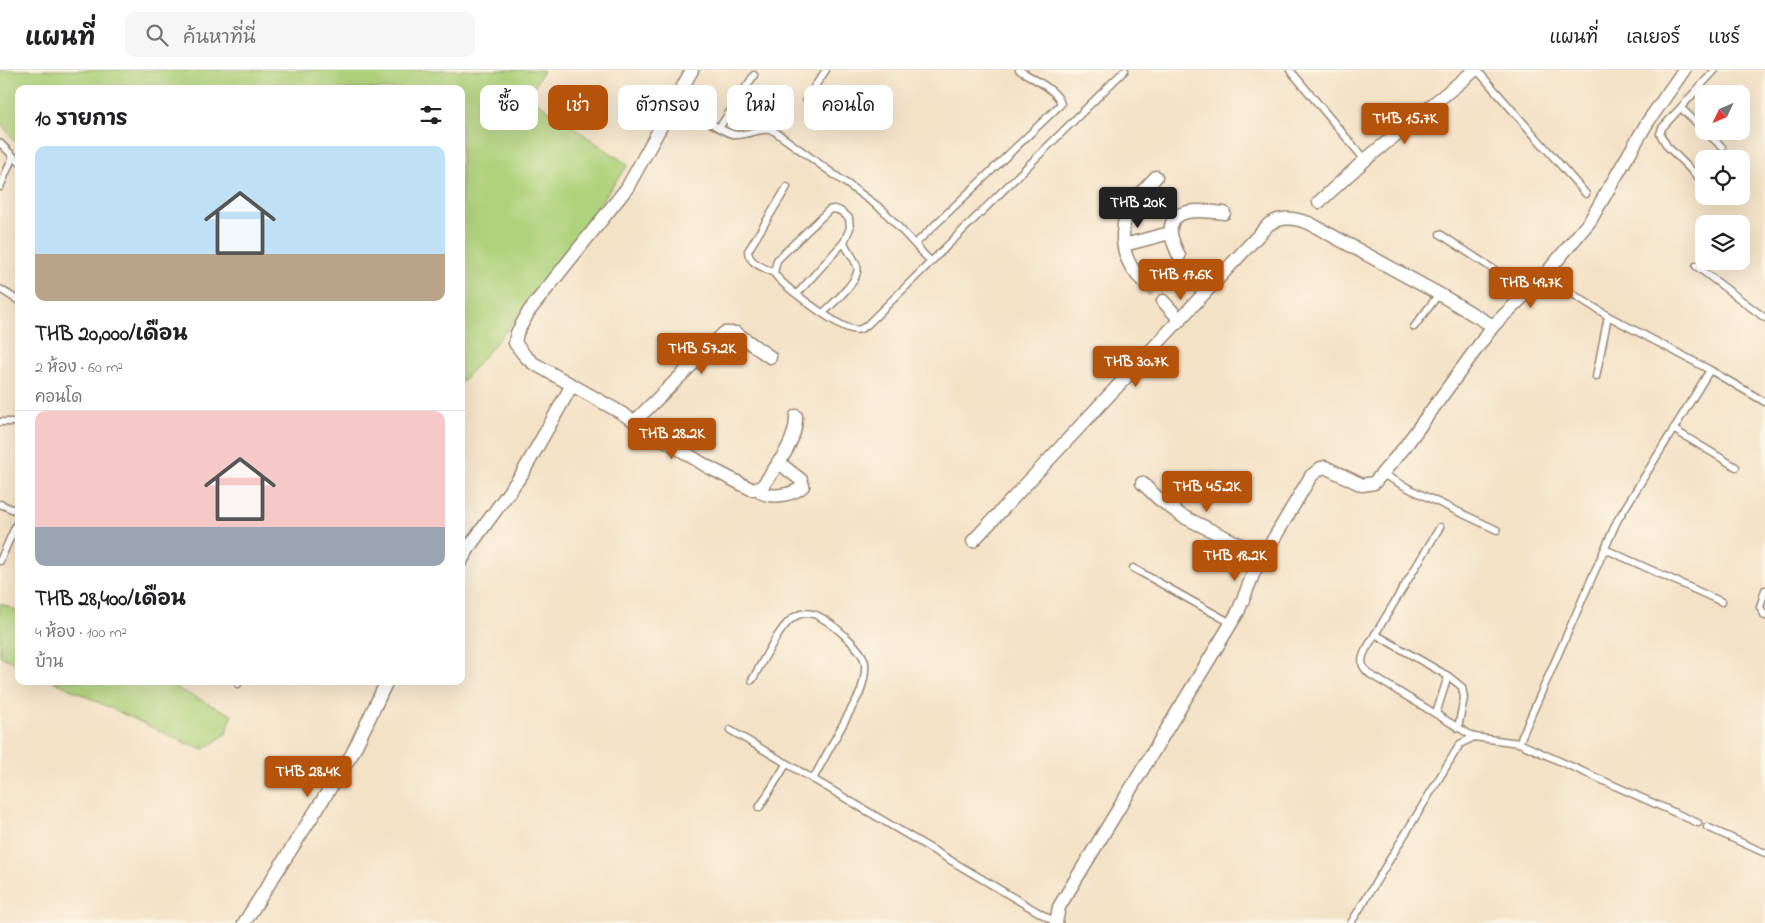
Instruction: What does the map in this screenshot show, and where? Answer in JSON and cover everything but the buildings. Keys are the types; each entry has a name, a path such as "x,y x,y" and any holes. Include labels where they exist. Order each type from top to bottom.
{"street":[{"path":"684,85 692,70"},
{"path":"1319,202 1365,160 1476,70"},
{"path":"1055,922 1059,907 1238,612 1254,572 1311,476 1320,468 1331,469 1362,485 1374,483 1384,475 1493,326 1544,276 1590,221 1647,123 1684,70"},
{"path":"659,130 627,188 537,300 521,323 515,343 525,356 538,366 735,482 751,489 759,488 778,462 794,434 796,416"},
{"path":"1146,284 1132,269 1123,238 1126,214 1134,200 1156,177"},
{"path":"1179,256 1170,233 1174,220 1179,215 1188,211 1198,210 1224,213"},
{"path":"974,541 1269,224 1278,219 1290,218 1309,223 1439,294 1493,326"},
{"path":"1124,245 1170,233"},
{"path":"1163,301 1180,320"},
{"path":"636,422 724,333 736,333 770,357"},
{"path":"465,554 527,465 572,385"},
{"path":"759,488 762,493 774,496 800,490 803,486 801,480 778,462"},
{"path":"1142,483 1159,499 1182,516 1263,556"},
{"path":"244,923 352,754 385,685"}],"lane":[{"path":"816,85 826,70"},
{"path":"915,244 1061,104 1060,98 1053,92 1019,70"},
{"path":"787,187 748,251 750,259 774,273 784,285 841,325 858,330 866,326 1125,70"},
{"path":"1290,70 1365,160"},
{"path":"1476,70 1586,194"},
{"path":"1695,175 1667,146 1660,134 1662,128 1715,70"},
{"path":"754,75 719,128 727,133 738,135 764,128 774,131 882,210 931,262"},
{"path":"1681,108 1695,121"},
{"path":"1715,140 1722,147"},
{"path":"0,143 13,156 0,187"},
{"path":"774,273 777,260 828,210 834,208 849,218 850,228 844,242 797,294"},
{"path":"1440,234 1528,292"},
{"path":"823,313 851,284 858,273 858,266 844,242"},
{"path":"1701,270 1765,318"},
{"path":"1544,276 1608,316 1710,370 1765,402"},
{"path":"0,289 15,298"},
{"path":"1414,327 1439,294"},
{"path":"1596,377 1608,316"},
{"path":"1519,743 1617,521 1710,370"},
{"path":"0,422 15,422"},
{"path":"1673,429 1736,467"},
{"path":"1384,475 1497,530"},
{"path":"0,504 15,510"},
{"path":"0,561 15,527"},
{"path":"1440,527 1375,634 1362,659 1364,670 1474,737 1519,743 1698,823"},
{"path":"1605,548 1722,602"},
{"path":"1133,568 1231,623"},
{"path":"1765,590 1760,607 1765,616"},
{"path":"752,680 784,625 796,615 807,613 819,616 855,644 865,662 864,679 860,693 813,779"},
{"path":"1375,634 1455,680 1462,687 1464,691 1458,728"},
{"path":"1436,714 1448,676"},
{"path":"730,730 1055,922"},
{"path":"1352,923 1460,744 1474,737"},
{"path":"759,808 787,763"},
{"path":"1707,827 1765,852"}],"green space":[{"path":"0,70 544,70 535,85 480,85 480,130 538,130 538,103 548,110 548,130 577,130 628,165 506,331 465,378 465,85 15,85 15,141 0,121"},
{"path":"0,603 15,610 15,663 0,656"},
{"path":"62,685 170,685 232,715 226,734 204,749 183,742"}],"tunnel":[{"path":"1146,284 1163,301"}]}
